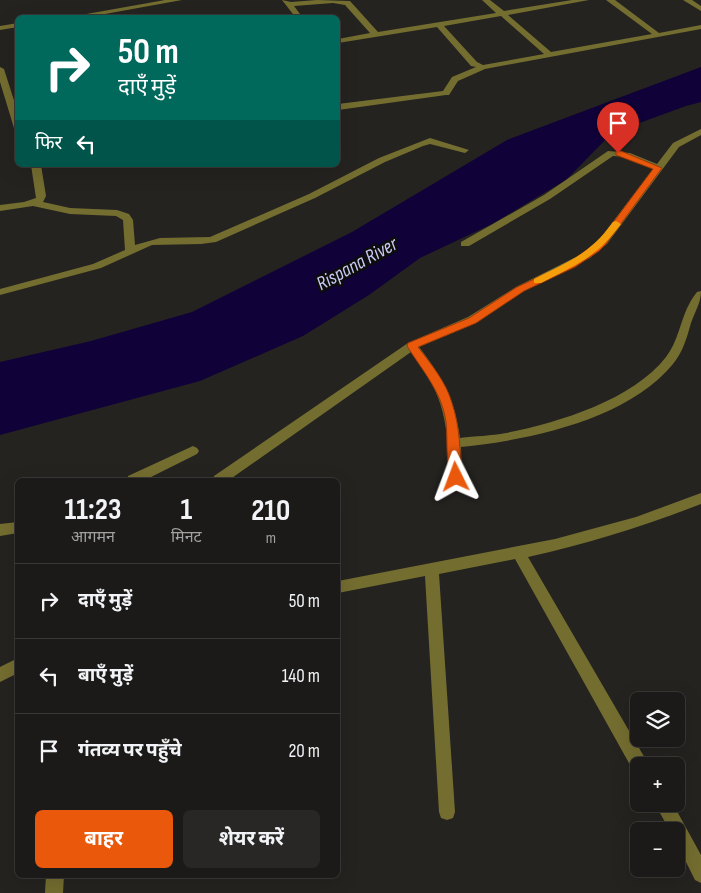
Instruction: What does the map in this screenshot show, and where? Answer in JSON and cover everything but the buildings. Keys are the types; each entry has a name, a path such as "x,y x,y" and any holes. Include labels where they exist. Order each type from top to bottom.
{"street":[{"path":"86,15 178,0"},
{"path":"486,0 548,54"},
{"path":"340,42 585,0"},
{"path":"610,0 658,35"},
{"path":"687,0 701,9"},
{"path":"288,2 333,1 347,4 376,35"},
{"path":"288,2 298,15"},
{"path":"439,25 474,64 483,67"},
{"path":"0,28 15,26"},
{"path":"340,107 446,93 455,79 483,67 701,27"},
{"path":"0,69 14,104"},
{"path":"222,478 412,346 472,320 520,289 586,256 603,242 676,145 701,132"},
{"path":"0,292 97,266 130,252 140,244 156,240 194,242 212,240 312,196 382,160 426,142 436,142 465,150"},
{"path":"465,244 547,197 611,153 627,155 658,168"},
{"path":"0,208 33,203 40,200 36,167"},
{"path":"33,203 70,211 117,213 126,216 128,220 130,252"},
{"path":"454,443 502,438 557,424 617,401 647,384 661,371 678,348 689,310 701,294"},
{"path":"412,346 434,377 446,401 454,443 456,477"},
{"path":"137,478 193,451"},
{"path":"340,587 518,552 626,526 701,498"},
{"path":"0,530 15,528"},
{"path":"518,552 635,757"},
{"path":"432,570 446,812"},
{"path":"0,675 15,667"},
{"path":"668,812 682,835 701,874"},
{"path":"54,893 55,878"}],"water":[{"name":"Rispana River","path":"701,67 701,102 612,133 566,180 492,224 420,258 369,295 303,336 200,381 0,435 0,362 91,341 192,312 352,232 507,140"}],"slow traffic":[{"path":"538,281 572,265 596,249 616,224"}],"route":[{"path":"456,477 451,420 446,401 434,377 412,346 472,320 520,289 572,265 596,249 658,168 618,153"}]}
